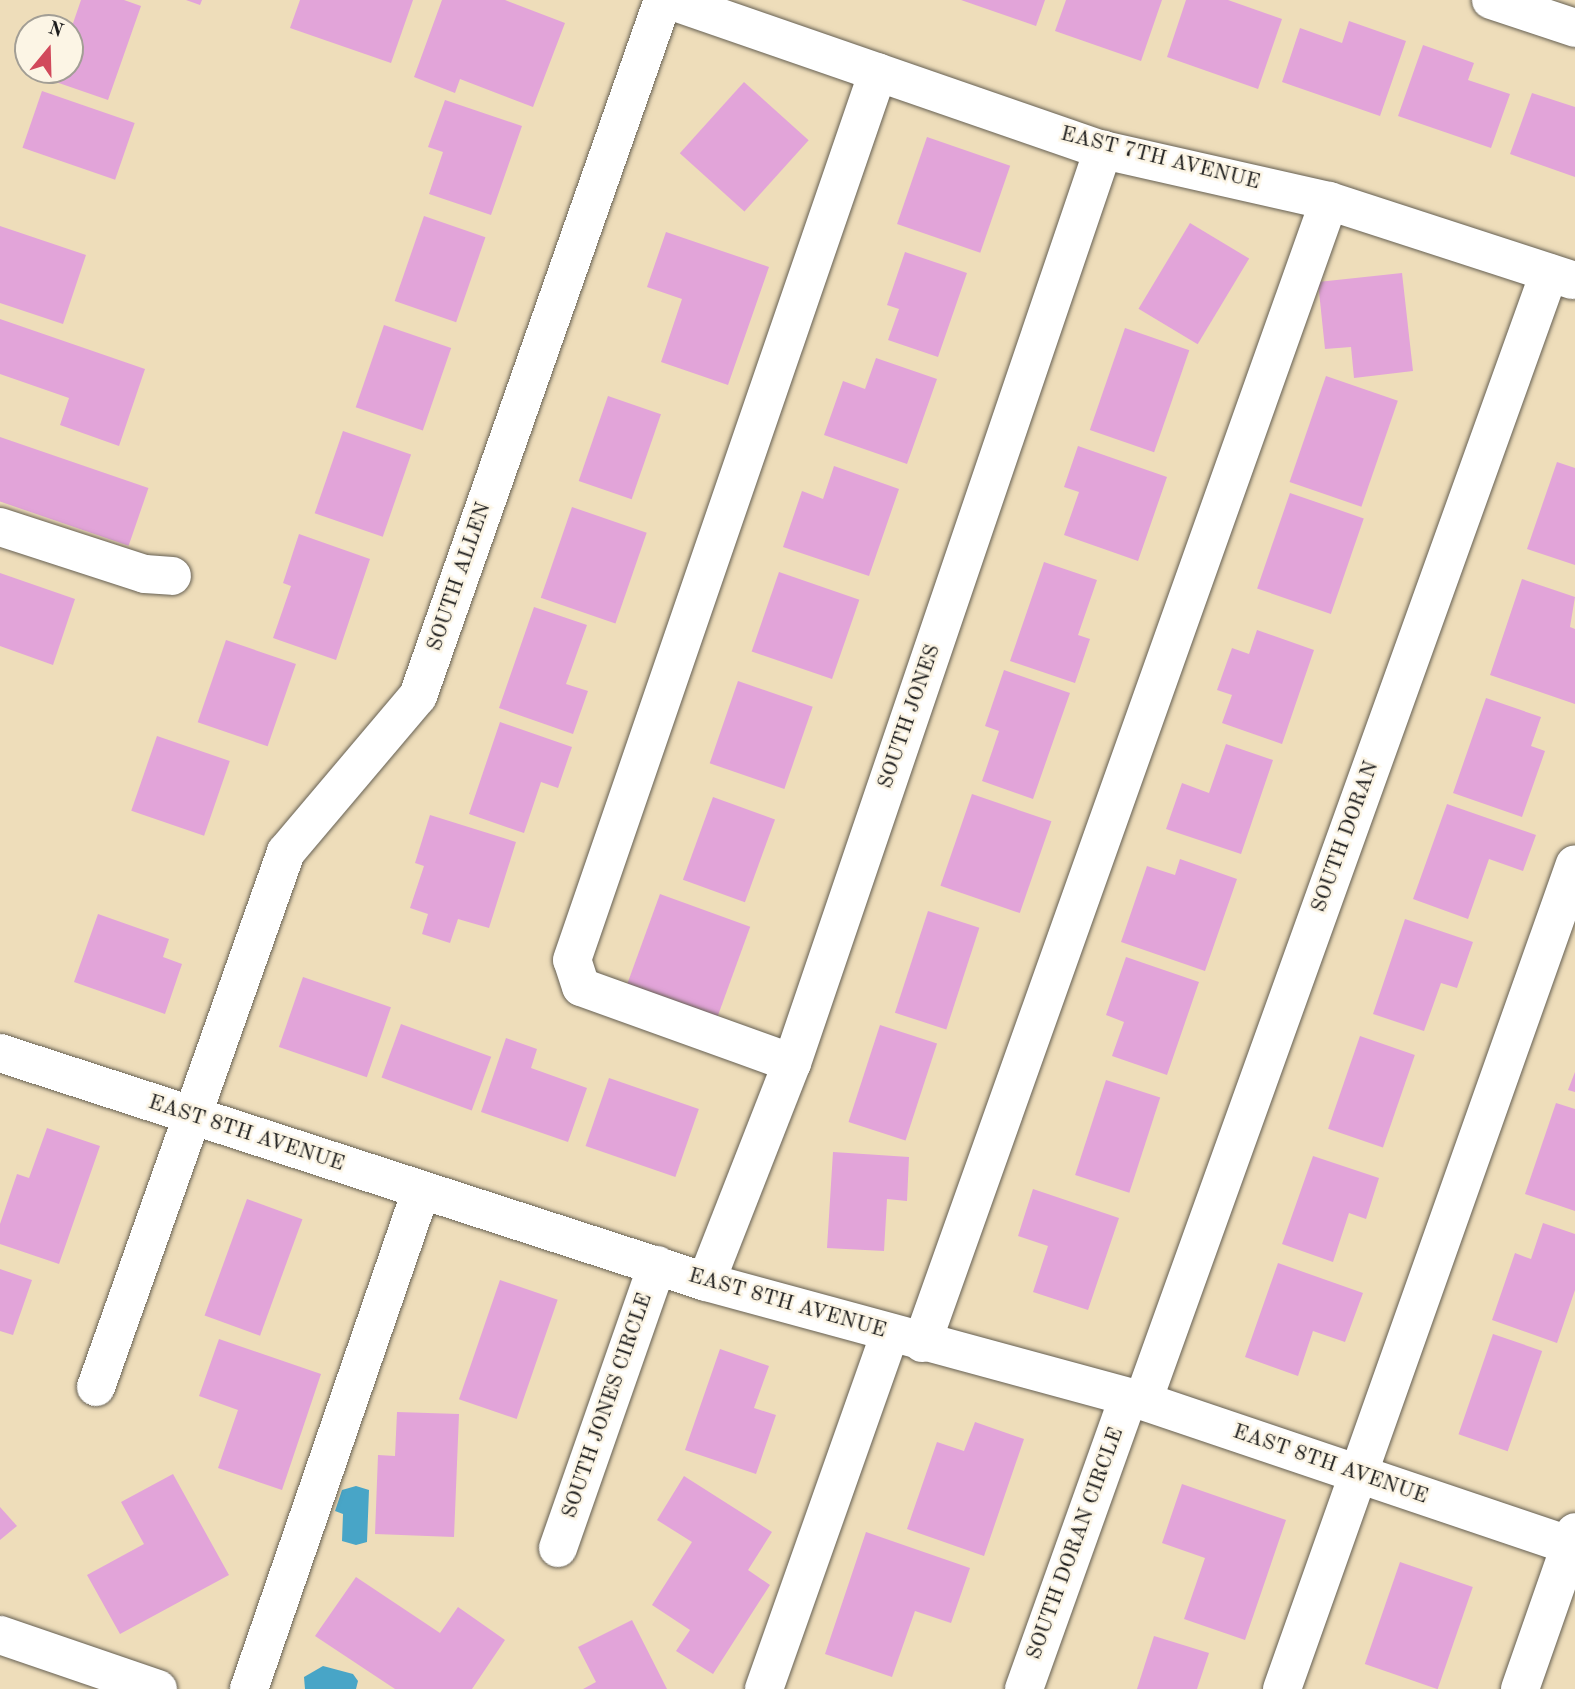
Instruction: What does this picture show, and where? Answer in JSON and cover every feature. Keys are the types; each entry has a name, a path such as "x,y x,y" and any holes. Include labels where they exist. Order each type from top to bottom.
{"street":[{"name":"SOUTH ALLEN","path":"96,1387 189,1115 286,852 418,696 663,0"},
{"name":"EAST 7TH AVENUE","path":"669,0 1103,150 1329,201 1562,277"},
{"path":"1491,0 1575,28"},
{"path":"792,1063 581,987 572,960 878,72"},
{"name":"SOUTH JONES","path":"706,1282 792,1063 1103,150"},
{"path":"764,1689 906,1338 1329,201"},
{"name":"SOUTH DORAN","path":"1135,1399 1562,277"},
{"path":"0,527 145,574 172,576"},
{"path":"1282,1689 1575,864"},
{"name":"EAST 8TH AVENUE","path":"0,1053 706,1282 1135,1399 1356,1475 1573,1542"},
{"path":"249,1689 421,1191"},
{"name":"SOUTH JONES CIRCLE","path":"558,1548 657,1265"},
{"name":"SOUTH DORAN CIRCLE","path":"1024,1689 1135,1399"},
{"path":"1520,1689 1573,1542"},
{"path":"0,1635 158,1689"}],"water":[{"path":"356,1486 369,1490 367,1542 356,1545 342,1541 343,1514 335,1511 342,1490"},
{"path":"323,1666 353,1674 358,1681 356,1689 305,1689 304,1677"}],"building":[{"path":"81,0 124,0 141,6 108,100 62,84 84,84 84,14 76,14"},
{"path":"186,0 202,0 200,5"},
{"path":"300,0 413,0 391,63 290,28"},
{"path":"442,0 505,0 565,23 533,107 460,79 455,93 414,77"},
{"path":"961,0 1045,0 1036,26"},
{"path":"1066,0 1162,0 1141,61 1055,31"},
{"path":"1186,0 1228,0 1282,19 1258,89 1167,57"},
{"path":"1349,21 1406,41 1380,116 1282,82 1300,28 1342,43"},
{"path":"1423,45 1474,63 1468,80 1510,94 1491,148 1398,116"},
{"path":"744,82 809,140 744,212 680,153"},
{"path":"42,91 135,123 115,180 22,148"},
{"path":"1532,93 1575,107 1575,177 1510,154"},
{"path":"445,100 522,126 491,215 429,194 443,152 428,147"},
{"path":"927,137 1010,166 980,253 897,224"},
{"path":"424,216 485,237 456,322 395,301"},
{"path":"1190,223 1249,259 1198,344 1138,309"},
{"path":"0,226 86,255 63,324 0,303"},
{"path":"666,232 769,267 728,385 661,362 682,299 647,287"},
{"path":"905,252 967,273 938,357 888,340 899,309 887,305"},
{"path":"1402,273 1413,371 1354,378 1351,347 1325,349 1318,282"},
{"path":"0,319 145,369 119,446 60,425 69,398 0,374"},
{"path":"384,325 451,348 423,430 356,407"},
{"path":"1125,328 1189,350 1154,452 1090,430"},
{"path":"876,358 937,379 907,464 824,435 843,381 865,389"},
{"path":"1326,376 1398,401 1361,507 1290,482"},
{"path":"608,396 661,414 632,499 579,481"},
{"path":"343,431 411,454 383,537 315,513"},
{"path":"0,437 148,488 129,546 0,502"},
{"path":"1078,446 1167,477 1138,561 1064,535 1079,492 1064,487"},
{"path":"1557,462 1575,468 1575,565 1527,549"},
{"path":"834,466 899,489 869,576 783,547 802,491 823,499"},
{"path":"1290,493 1364,518 1331,614 1257,588"},
{"path":"572,507 647,533 615,623 541,598"},
{"path":"299,534 370,559 336,660 273,638 291,586 283,583"},
{"path":"1044,562 1097,580 1078,635 1090,639 1075,683 1010,661"},
{"path":"779,572 859,600 832,679 752,651"},
{"path":"0,573 75,599 53,665 0,646"},
{"path":"1522,579 1575,597 1570,627 1575,629 1575,704 1490,675"},
{"path":"534,607 587,625 566,684 588,691 573,734 499,708"},
{"path":"1257,630 1314,650 1282,744 1222,723 1232,695 1217,690 1232,648 1249,654"},
{"path":"226,640 296,664 268,746 198,722"},
{"path":"1004,670 1070,693 1033,799 982,781 999,731 985,726"},
{"path":"738,681 813,707 784,789 710,763"},
{"path":"1486,698 1541,717 1531,746 1545,751 1522,817 1453,793"},
{"path":"500,722 572,747 558,788 541,782 524,833 469,814"},
{"path":"157,736 230,761 204,836 131,811"},
{"path":"1226,744 1273,760 1241,854 1166,829 1182,783 1209,793"},
{"path":"972,794 1051,821 1020,913 940,886"},
{"path":"713,797 775,820 745,902 683,880"},
{"path":"1447,804 1536,835 1523,871 1489,859 1468,919 1413,899"},
{"path":"430,815 516,842 489,928 458,919 450,943 422,934 428,914 410,908 424,866 415,863"},
{"path":"1180,859 1237,879 1205,971 1121,942 1147,866 1175,875"},
{"path":"660,894 750,927 715,1024 625,991"},
{"path":"928,911 979,928 946,1029 895,1013"},
{"path":"98,914 169,939 163,957 182,964 165,1014 74,982"},
{"path":"1405,919 1473,942 1457,988 1441,983 1424,1031 1373,1014"},
{"path":"1126,957 1199,982 1167,1075 1112,1056 1124,1022 1106,1015"},
{"path":"303,977 391,1007 367,1077 279,1047"},
{"path":"401,1024 491,1057 472,1110 382,1078"},
{"path":"880,1025 937,1044 906,1141 848,1122"},
{"path":"1360,1036 1415,1055 1383,1148 1328,1129"},
{"path":"506,1038 537,1049 531,1068 587,1088 568,1142 481,1112"},
{"path":"1575,1072 1575,1092 1568,1090"},
{"path":"609,1078 699,1109 675,1177 586,1146"},
{"path":"1106,1080 1160,1098 1129,1193 1075,1175"},
{"path":"1556,1103 1575,1109 1575,1211 1525,1194"},
{"path":"47,1128 100,1146 59,1264 0,1244 0,1224 17,1174 29,1178"},
{"path":"833,1152 909,1157 907,1201 887,1199 884,1251 827,1248"},
{"path":"1313,1156 1379,1178 1366,1219 1349,1213 1333,1262 1282,1244"},
{"path":"1033,1189 1119,1218 1088,1310 1033,1292 1048,1246 1018,1236"},
{"path":"247,1199 302,1219 260,1336 205,1316"},
{"path":"1543,1223 1575,1234 1575,1290 1557,1343 1492,1320 1515,1253 1531,1259"},
{"path":"1278,1263 1363,1293 1345,1342 1313,1331 1298,1376 1245,1357"},
{"path":"0,1269 32,1280 13,1335 0,1331"},
{"path":"500,1280 558,1300 517,1419 459,1399"},
{"path":"1493,1334 1542,1351 1508,1451 1458,1434"},
{"path":"219,1339 321,1374 282,1490 218,1468 238,1410 199,1396"},
{"path":"720,1349 769,1366 754,1408 776,1415 756,1474 685,1450"},
{"path":"397,1412 459,1414 454,1537 375,1534 378,1455 395,1456"},
{"path":"975,1422 1024,1439 984,1556 907,1529 937,1442 964,1451"},
{"path":"173,1474 229,1575 120,1634 87,1575 144,1544 121,1502"},
{"path":"684,1476 772,1532 748,1570 770,1585 713,1674 676,1651 690,1630 652,1605 692,1542 657,1520"},
{"path":"1182,1484 1286,1520 1245,1640 1184,1619 1205,1558 1162,1543"},
{"path":"0,1507 17,1526 0,1540"},
{"path":"866,1532 970,1568 951,1623 915,1611 892,1677 825,1654"},
{"path":"1400,1562 1473,1587 1438,1689 1365,1664"},
{"path":"356,1577 440,1633 458,1607 505,1640 472,1689 395,1689 315,1636"},
{"path":"632,1620 667,1689 583,1689 596,1682 578,1647"},
{"path":"1154,1636 1209,1653 1197,1689 1137,1689"}]}
